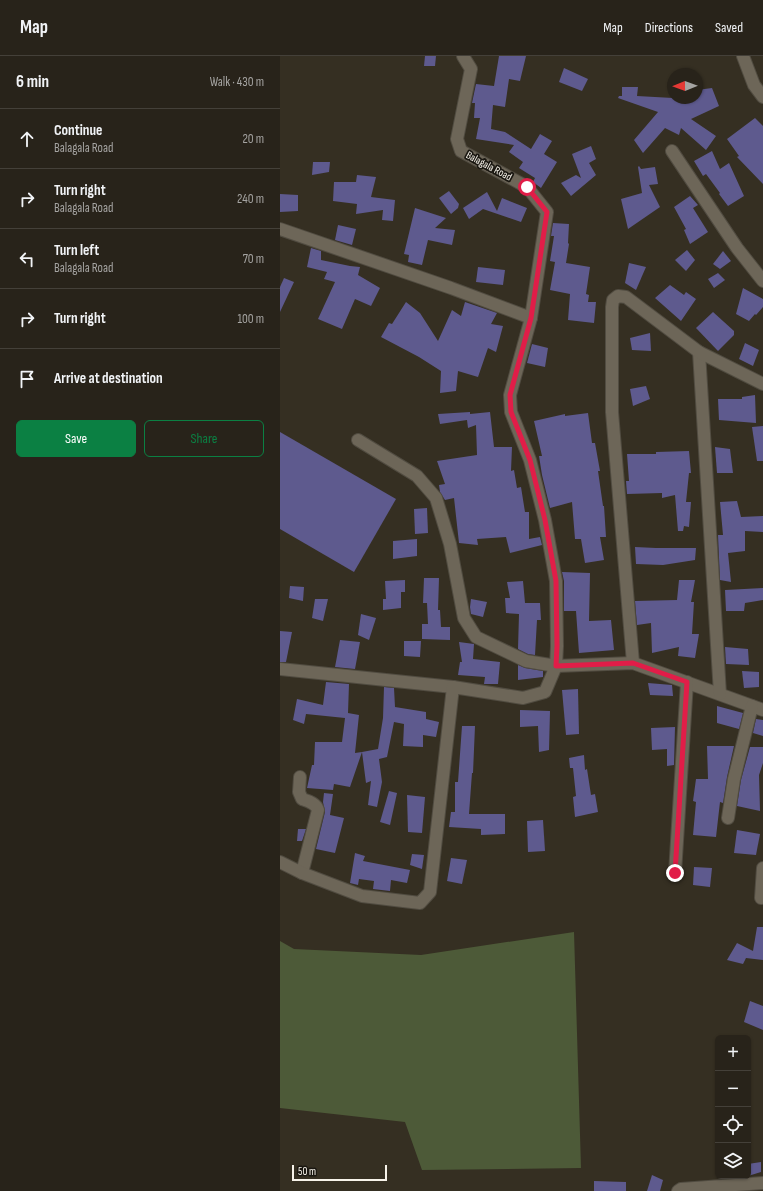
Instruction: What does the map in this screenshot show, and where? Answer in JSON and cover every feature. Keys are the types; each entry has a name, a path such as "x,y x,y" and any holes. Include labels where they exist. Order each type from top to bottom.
{"street":[{"name":"Balagala Road","path":"463,56 471,69 457,138 461,151 527,187 547,212 531,318 510,395 511,412 530,460 545,520 556,581 556,666"},
{"path":"743,56 763,97"},
{"path":"672,151 737,248 763,281"},
{"path":"280,229 451,288 531,318"},
{"path":"633,663 612,412 613,300 618,296 626,297 699,352 763,384"},
{"path":"699,352 720,694"},
{"path":"358,440 417,476 436,498 450,544 464,618 476,637 526,661 556,666 633,663 758,708 734,779 728,818"},
{"path":"280,669 453,687 522,698 544,692 556,666"},
{"path":"675,873 687,682"},
{"path":"280,862 302,873 362,896 420,903 430,892 453,687"},
{"path":"300,777 299,792 302,799 313,804 318,810 302,873"},
{"path":"761,898 763,868"},
{"path":"678,1191 686,1189 763,1183"}],"green space":[{"path":"574,932 581,1168 422,1170 405,1122 280,1108 280,941 294,949 421,955"}],"building":[{"path":"425,56 436,56 435,66 424,66"},
{"path":"499,56 526,56 520,81 509,79 505,107 493,105 491,129 505,132 531,149 540,134 552,141 544,154 557,162 541,188 533,182 535,178 519,168 523,162 509,152 514,145 476,139 480,118 474,118 475,103 472,103 476,84 494,86"},
{"path":"564,68 588,79 582,91 559,82"},
{"path":"622,87 638,87 637,96 667,98 667,104 703,104 703,89 712,88 719,106 691,119 716,136 706,150 681,128 679,135 665,128 643,153 634,140 658,112 618,98 619,96 622,96"},
{"path":"755,118 763,126 763,184 737,157 739,156 727,139"},
{"path":"591,146 596,159 589,163 596,175 571,196 561,183 576,175 581,178 572,154"},
{"path":"712,151 720,169 729,163 744,196 728,206 706,174 703,176 694,161"},
{"path":"313,162 330,162 329,172 312,175"},
{"path":"639,166 641,169 655,167 658,184 649,185 660,207 628,229 621,199 642,193"},
{"path":"357,175 376,177 371,197 395,200 393,221 382,220 383,210 356,214 357,204 333,201 334,182 356,182"},
{"path":"449,191 459,204 458,208 451,214 439,198"},
{"path":"487,192 497,211 502,198 527,208 521,222 483,209 469,219 463,208"},
{"path":"280,194 298,195 298,211 280,212"},
{"path":"690,196 698,205 693,208 708,232 690,244 684,230 686,229 674,207"},
{"path":"415,208 446,218 435,228 455,230 452,245 428,240 422,265 408,262 409,255 404,254"},
{"path":"553,223 569,224 569,244 566,263 590,267 586,294 589,295 588,302 596,302 594,323 568,320 570,294 550,290 555,262 550,261 554,236 551,236"},
{"path":"338,225 356,229 352,245 335,240"},
{"path":"311,248 321,251 321,260 360,267 358,275 380,288 371,306 355,299 342,329 318,319 335,282 324,279 327,272 307,267"},
{"path":"687,250 695,260 686,271 675,260"},
{"path":"723,251 731,261 720,269 713,264"},
{"path":"629,263 646,267 636,290 625,283"},
{"path":"478,267 505,270 503,285 476,282"},
{"path":"718,273 725,280 714,288 708,279"},
{"path":"284,278 294,282 280,312 280,287"},
{"path":"670,285 684,295 686,292 696,299 681,321 655,298"},
{"path":"743,288 763,299 763,307 749,321 736,314"},
{"path":"406,302 420,313 438,341 452,310 461,316 465,302 497,313 491,324 503,326 496,352 488,348 478,377 458,371 456,391 440,393 441,371 419,357 381,337 389,323 392,324"},
{"path":"713,312 734,331 734,335 718,351 696,328"},
{"path":"650,333 651,351 632,350 630,338"},
{"path":"745,343 759,350 753,366 739,359"},
{"path":"532,344 548,348 545,367 527,363"},
{"path":"646,386 650,399 633,406 630,389"},
{"path":"755,395 756,423 719,420 718,399 742,399 742,397"},
{"path":"470,412 470,414 490,412 494,447 512,447 511,471 514,470 517,488 521,487 525,512 529,512 529,539 540,537 542,545 510,553 506,537 477,539 478,545 459,543 454,498 445,500 440,492 439,485 445,484 437,461 477,455 476,425 468,428 467,420 440,424 438,414"},
{"path":"588,413 592,443 595,443 600,471 598,471 604,506 606,537 600,537 604,560 585,563 581,539 575,539 572,502 550,508 542,475 539,456 542,456 534,421 565,414 565,416"},
{"path":"763,426 763,461 757,461 752,427"},
{"path":"280,432 396,499 354,572 280,529"},
{"path":"715,447 730,449 733,473 717,473"},
{"path":"689,451 691,473 689,473 686,502 691,502 689,527 684,526 683,531 678,531 675,495 662,498 662,493 627,494 626,481 629,481 627,454 656,454 656,452"},
{"path":"737,501 741,517 763,516 763,532 745,531 745,551 728,553 731,582 720,580 718,535 723,535 720,502"},
{"path":"427,508 428,533 415,534 414,509"},
{"path":"417,539 417,556 393,559 393,541"},
{"path":"635,547 696,548 695,560 663,565 636,564"},
{"path":"562,572 590,573 589,621 611,620 614,650 579,653 576,611 564,611 564,581"},
{"path":"424,578 439,578 438,610 440,610 441,627 450,627 450,640 422,639 422,624 428,624 427,603 423,603"},
{"path":"405,580 405,592 401,592 401,608 383,610 383,599 386,599 385,581"},
{"path":"679,580 695,580 691,602 694,602 692,634 699,634 695,658 678,656 679,647 652,653 651,623 637,625 635,601 677,600"},
{"path":"523,581 525,603 540,603 541,620 537,620 535,655 528,654 518,649 519,614 506,613 505,598 510,598 507,582"},
{"path":"290,586 304,587 303,601 289,598"},
{"path":"763,588 763,600 745,603 744,611 726,611 725,590"},
{"path":"315,599 328,599 323,621 312,618"},
{"path":"471,599 487,602 483,617 471,614"},
{"path":"361,614 376,618 369,640 358,635"},
{"path":"280,631 292,632 286,662 280,662"},
{"path":"340,640 360,642 355,669 335,667"},
{"path":"404,641 421,641 420,657 404,656"},
{"path":"459,642 474,644 473,659 500,662 498,684 484,684 485,677 458,675 460,662 462,662"},
{"path":"725,647 748,649 749,665 726,664"},
{"path":"518,665 525,668 543,671 543,677 518,680"},
{"path":"742,671 759,672 759,687 744,688"},
{"path":"326,682 349,684 348,713 359,715 355,753 362,752 350,787 334,784 333,790 307,788 312,765 314,765 315,742 342,742 345,718 306,714 304,724 293,720 297,699 323,705"},
{"path":"648,683 672,685 673,696 650,695"},
{"path":"384,687 394,688 395,707 426,712 426,719 439,722 436,737 423,735 423,747 403,746 404,724 394,722 387,757 379,759 382,782 377,807 368,805 371,781 366,783 362,752 378,749 383,718"},
{"path":"578,689 579,734 566,735 562,690"},
{"path":"717,706 743,713 739,729 717,723"},
{"path":"520,710 550,711 549,750 539,752 538,726 520,727"},
{"path":"756,719 763,720 763,736 753,733"},
{"path":"462,726 475,726 473,773 469,814 505,814 505,834 481,835 481,829 449,827 451,812 455,812 455,782 458,782"},
{"path":"675,727 674,765 667,766 667,749 652,750 651,728"},
{"path":"707,746 734,746 723,803 720,802 716,837 693,835 696,802 693,801 696,779 708,779"},
{"path":"750,747 763,747 763,763 759,775 760,811 737,806 741,780"},
{"path":"584,755 585,770 587,769 591,795 595,794 598,812 575,817 573,797 576,796 573,768 570,768 569,758"},
{"path":"389,791 397,793 390,825 380,822"},
{"path":"324,793 333,794 330,815 344,818 335,853 316,849 325,812 323,802"},
{"path":"407,795 425,797 422,833 408,832"},
{"path":"543,820 545,851 528,852 527,821"},
{"path":"298,829 306,829 302,841 297,841"},
{"path":"737,830 760,834 756,855 734,853"},
{"path":"355,853 365,856 363,861 410,870 407,883 391,880 390,891 373,889 374,881 359,879 358,885 350,883"},
{"path":"412,854 424,855 422,869 410,865"},
{"path":"451,858 467,860 462,884 447,881"},
{"path":"694,867 712,868 710,887 693,885"},
{"path":"757,927 763,927 763,960 746,958 743,964 727,960 737,943 753,951"},
{"path":"750,1001 763,1006 763,1030 744,1022"},
{"path":"761,1162 761,1172 751,1175 751,1164"},
{"path":"652,1175 663,1180 660,1191 647,1191"},
{"path":"594,1181 626,1182 626,1191 594,1191"}],"route":[{"path":"527,187 547,212 531,318 510,395 511,412 530,460 545,520 556,581 556,666 633,663 687,682 675,873"}]}
